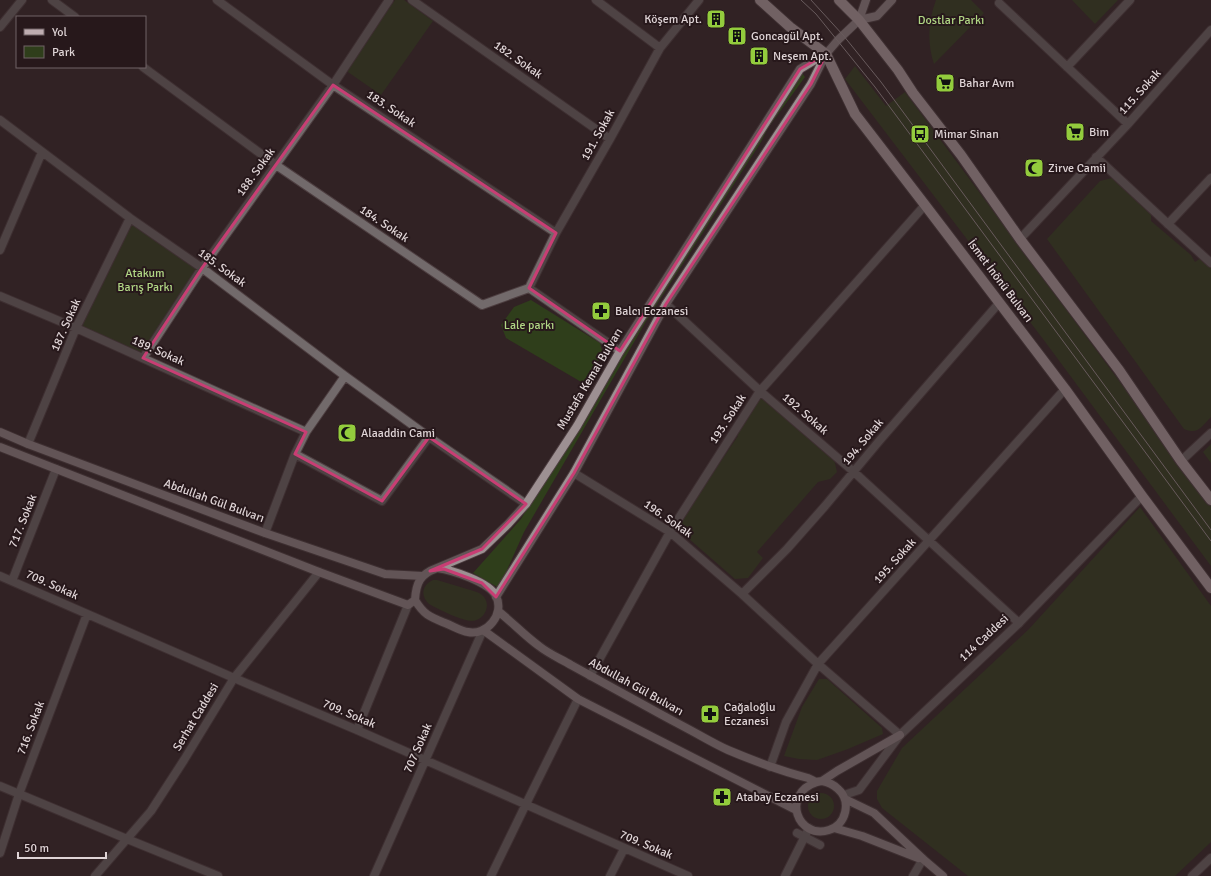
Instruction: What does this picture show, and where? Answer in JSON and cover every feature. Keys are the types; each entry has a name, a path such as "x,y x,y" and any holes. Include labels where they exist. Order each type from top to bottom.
{"main road":[{"name":"İsmet İnönü Bulvarı","path":"760,0 790,27 826,54 855,114 1065,389 1142,496 1211,588"},
{"path":"839,0 859,20 898,70 913,93 961,155 1020,239 1119,370 1181,460 1211,500"},
{"name":"Mustafa Kemal Bulvarı","path":"496,597 574,473 666,304 811,84 826,54 859,20 866,0"},
{"name":"Mustafa Kemal Bulvarı","path":"859,20 877,16 892,0"},
{"name":"Mustafa Kemal Bulvarı","path":"430,570 482,549 526,504 577,426 620,351 800,69 826,54"},
{"name":"Abdullah Gül Bulvarı","path":"0,432 28,444 265,533 385,574 423,576"},
{"path":"0,447 319,572 412,603 431,617 468,632 476,632 489,626 494,621 498,611 496,597 489,587 444,569 437,568 430,570 423,576 418,583 412,603"},
{"name":"Abdullah Gül Bulvarı","path":"498,611 540,647 726,750 770,767 819,782"},
{"path":"483,630 578,699 796,810"},
{"path":"819,782 900,735"},
{"path":"819,782 829,782 840,790 844,797 846,807 845,815 840,823 834,828 815,831 803,824 796,810 796,802 803,789 809,784 819,782"},
{"path":"844,797 874,813 923,859 944,876"},
{"path":"834,828 862,836 923,859"}],"street":[{"path":"0,27 22,0"},
{"path":"52,0 74,16"},
{"name":"183. Sokak","path":"217,0 333,85 556,233"},
{"name":"188. Sokak","path":"143,358 202,268 333,85 389,0"},
{"name":"182. Sokak","path":"412,0 610,139"},
{"path":"596,0 660,48"},
{"name":"191. Sokak","path":"530,288 556,233 660,48 698,0"},
{"path":"1067,67 1130,0"},
{"path":"998,1 1128,124"},
{"name":"115. Sokak","path":"1020,239 1128,124 1211,30"},
{"name":"184. Sokak","path":"144,68 276,165 482,305 530,288"},
{"name":"185. Sokak","path":"0,120 130,218 202,268 345,376 429,437 526,504"},
{"path":"0,250 42,152"},
{"path":"1096,157 1211,263"},
{"path":"1168,224 1211,178"},
{"name":"193. Sokak","path":"590,676 670,532 760,391 925,205"},
{"name":"187. Sokak","path":"28,444 76,328 130,218"},
{"path":"530,288 620,351"},
{"name":"189. Sokak","path":"0,296 76,328 306,432"},
{"name":"194. Sokak","path":"742,594 787,549 999,303"},
{"name":"192. Sokak","path":"666,304 760,391 930,540 1018,623"},
{"path":"265,533 295,454 306,432 345,376"},
{"name":"195. Sokak","path":"770,767 786,722 818,664 1065,389"},
{"path":"1181,460 1211,433"},
{"path":"295,454 382,501 429,437"},
{"name":"717. Sokak","path":"12,581 56,469"},
{"name":"196. Sokak","path":"574,473 670,532 900,735"},
{"name":"114 Caddesi","path":"844,797 859,790 900,735 1018,623 1142,496"},
{"name":"Serhat Caddesi","path":"95,876 151,811 234,678 319,572"},
{"name":"709. Sokak","path":"0,576 426,760 624,849 688,876"},
{"path":"357,730 412,603"},
{"name":"716. Sokak","path":"0,853 19,794 87,614"},
{"name":"707 Sokak","path":"374,876 483,630"},
{"path":"491,876 578,699"},
{"path":"0,786 218,876"},
{"path":"785,876 801,835 809,828"},
{"path":"801,835 820,845"},
{"path":"610,876 624,849"},
{"path":"1192,876 1211,858"},
{"path":"913,876 923,859"}],"highlighted area":[{"path":"826,54 811,84 666,304 574,473 496,597 482,583 444,569 430,571 482,549 526,504 429,437 382,501 295,454 306,432 143,358 202,268 333,85 556,233 529,288 620,351 800,69"}],"green space":[{"path":"395,0 404,0 433,21 381,95 345,70"},
{"name":"Dostlar Parkı","path":"936,0 971,0 984,13 934,64 930,48 929,32 931,16"},
{"path":"1072,0 1118,0 1095,24"},
{"path":"855,66 886,106 905,92 1211,505 1211,566 1046,343 845,79"},
{"path":"802,73 805,77 768,128 761,142 648,318 524,532 499,588 473,573 521,519 644,314"},
{"path":"1112,178 1151,215 1151,221 1191,255 1195,262 1201,258 1211,268 1211,417 1202,427 1193,431 1184,429 1047,239 1100,181"},
{"name":"Atakum Barış Parkı","path":"130,218 202,268 143,358 76,328"},
{"name":"Lale parkı","path":"531,300 600,343 603,354 583,383 506,338 501,325 514,307"},
{"path":"761,394 834,459 837,472 830,479 818,482 757,552 763,558 748,578 735,579 678,531 696,490 700,492 738,436 734,432"},
{"path":"1211,444 1211,463 1203,452"},
{"path":"1140,507 1211,606 1211,842 1175,876 968,876 882,808 877,799 877,791 902,748 1029,629"},
{"path":"433,580 479,593 486,600 487,605 484,614 477,620 472,621 462,619 429,604 424,598 423,594 426,585"},
{"path":"819,679 827,679 882,728 883,734 817,760 784,756 802,707"},
{"path":"821,793 830,797 834,806 830,815 821,819 812,815 808,806 812,797"}],"tram line":[{"path":"801,0 816,14 875,87 1211,541"},
{"path":"811,0 843,35 881,82 1211,530"}],"place":[{"name":"Köşem Apt.","path":"716,19"},
{"name":"Goncagül Apt.","path":"737,36"},
{"name":"Neşem Apt.","path":"759,56"},
{"name":"Bahar Avm","path":"945,83"},
{"name":"Bim","path":"1075,132"},
{"name":"Mimar Sinan","path":"920,134"},
{"name":"Zirve Camii","path":"1034,168"},
{"name":"Balcı Eczanesi","path":"601,311"},
{"name":"Alaaddin Cami","path":"347,433"},
{"name":"Cağaloğlu Eczanesi","path":"710,714"},
{"name":"Atabay Eczanesi","path":"722,797"}]}
